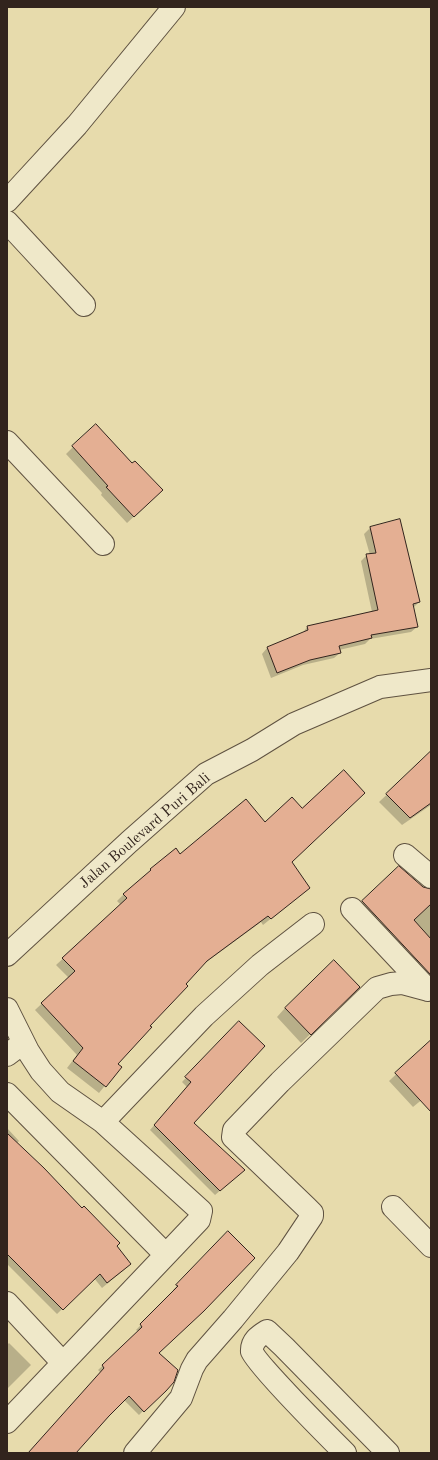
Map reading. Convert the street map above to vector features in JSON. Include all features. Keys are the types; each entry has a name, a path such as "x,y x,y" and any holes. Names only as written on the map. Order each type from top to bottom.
{"street":[{"path":"7,200 77,125 174,7"},
{"path":"7,222 84,305"},
{"path":"7,442 103,544"},
{"name":"Jalan Boulevard Puri Bali","path":"7,955 129,842 206,774 252,750 294,724 380,687 431,680"},
{"path":"405,855 431,877"},
{"path":"352,910 430,989"},
{"path":"103,1122 204,1016 260,966 313,924"},
{"path":"135,1453 181,1398 192,1368 197,1360 288,1252 312,1216 312,1213 306,1207 233,1138 234,1130 280,1082 377,988 402,983 430,989"},
{"path":"7,1009 15,1049 41,1071 60,1092 103,1122 201,1211 199,1220 165,1254 7,1422"},
{"path":"7,1094 165,1254"},
{"path":"393,1207 431,1246"},
{"path":"7,1303 63,1363"},
{"path":"345,1453 270,1375 252,1354 252,1345 258,1336 267,1331 273,1336 388,1453"}],"building":[{"path":"96,424 132,463 135,461 163,490 134,517 106,487 108,486 72,446"},
{"path":"400,519 420,602 413,604 418,627 371,635 372,638 339,646 341,653 310,660 277,673 267,647 308,630 307,626 378,610 366,554 376,553 370,527"},
{"path":"431,751 431,803 410,818 386,794"},
{"path":"344,770 365,793 292,862 310,888 271,919 268,916 207,961 186,984 188,986 150,1026 152,1027 118,1064 122,1067 106,1087 73,1061 83,1048 41,1003 75,971 62,958 127,898 123,894 151,870 150,869 176,848 180,854 246,799 265,822 292,797 302,808"},
{"path":"399,866 423,887 431,889 431,904 414,920 431,939 431,975 362,901"},
{"path":"334,960 360,987 311,1035 285,1008"},
{"path":"239,1021 265,1046 194,1123 245,1170 220,1191 154,1125 191,1082 185,1077"},
{"path":"431,1040 431,1112 395,1073"},
{"path":"7,1133 44,1168 82,1208 84,1206 120,1243 117,1246 131,1264 107,1283 100,1274 63,1310 7,1254"},
{"path":"228,1231 255,1258 204,1311 159,1353 178,1370 174,1382 166,1391 144,1412 129,1396 76,1453 28,1453 104,1368 102,1365 142,1327 140,1324 178,1286 176,1285"}]}
